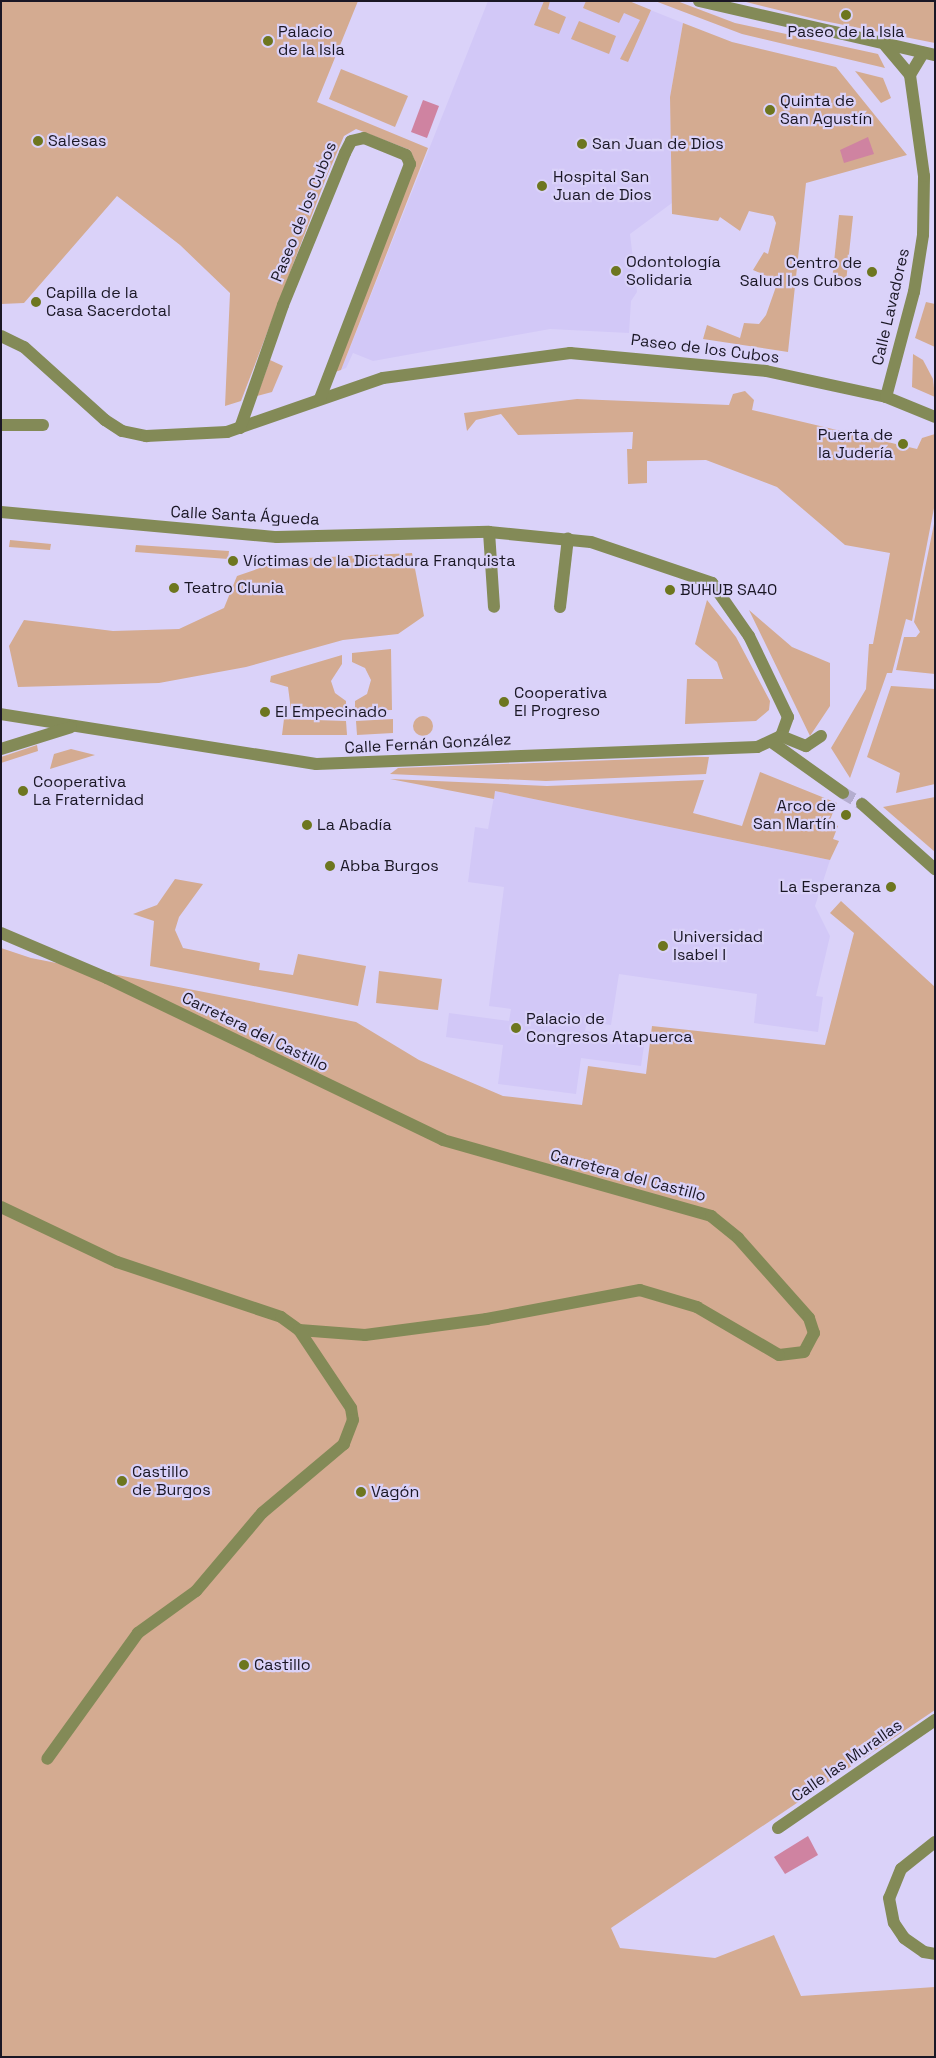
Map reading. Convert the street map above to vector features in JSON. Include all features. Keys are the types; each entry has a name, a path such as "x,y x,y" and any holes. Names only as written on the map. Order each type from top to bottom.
{"street":[{"path":"699,1 886,46 929,54"},
{"path":"886,46 910,75 929,54"},
{"name":"Calle Lavadores","path":"886,397 914,292 923,235 924,176 910,75"},
{"name":"Paseo de los Cubos","path":"240,428 283,305 345,153 351,141 364,138 406,155 410,164 320,398"},
{"name":"Paseo de los Cubos","path":"3,336 24,347 122,431 146,436 205,436 240,428 320,398 383,378 570,352 766,371 886,397 935,417"},
{"path":"1,425 42,425"},
{"name":"Calle Santa Águeda","path":"1,512 277,537 489,532 568,538 646,558 712,583 749,636 774,683 788,717 777,739"},
{"path":"489,532 494,607"},
{"path":"560,607 568,538"},
{"name":"Calle Fernán González","path":"1,714 316,764 777,739"},
{"path":"1,749 73,726"},
{"path":"777,739 806,746 821,736"},
{"path":"777,739 843,793"},
{"path":"862,804 935,869"},
{"name":"Carretera del Castillo","path":"1,933 107,978 443,1140 711,1216 738,1238 809,1318 814,1333 804,1352 779,1355 698,1307 640,1290 487,1319 365,1335 299,1330"},
{"path":"1,1207 117,1262 282,1317 299,1330 351,1408 351,1433 344,1444 262,1513 196,1591 138,1633 47,1759"},
{"name":"Calle las Murallas","path":"778,1828 935,1720"},
{"path":"935,1842 901,1869 893,1884 890,1909 897,1928 912,1946 935,1954"}],"shaded area":[{"path":"1,1 358,1 317,102 428,148 341,370 335,372 415,161 410,150 356,129 344,136 326,178 241,401 225,406 230,293 180,245 117,196 24,303 1,304"},
{"name":"Hospital San Juan de Dios","path":"488,1 628,1 683,23 670,97 672,203 630,234 637,292 631,301 629,333 550,329 373,361 353,353 346,368 341,370"},
{"path":"544,1 550,1 548,9 566,17 559,34 534,25"},
{"path":"586,1 629,1 651,10 628,62 620,59 640,20 624,13 619,23 583,8"},
{"path":"655,1 677,1 735,23 878,54 885,68 742,34"},
{"path":"742,1 935,1 935,43 819,20"},
{"path":"579,21 616,36 609,54 571,39"},
{"path":"683,23 732,42 836,67 907,155 806,183 788,352 703,339 707,325 740,338 744,323 759,324 766,315 778,281 753,270 764,252 768,254 776,223 773,216 749,211 740,231 720,217 718,221 672,214 670,97"},
{"path":"341,69 408,96 395,127 329,99"},
{"path":"855,71 883,78 891,98 881,103"},
{"path":"423,100 439,106 427,138 411,132"},
{"path":"868,137 874,154 844,163 840,150"},
{"path":"839,215 853,216 846,282 832,281"},
{"path":"926,302 935,304 935,347 915,338"},
{"path":"913,354 923,360 933,379 935,397 912,387"},
{"path":"270,360 283,366 272,392 257,396"},
{"path":"745,391 754,400 752,410 917,449 922,438 935,434 935,503 912,621 906,619 892,673 887,673 850,778 831,748 866,689 869,644 873,644 890,553 845,545 777,487 706,460 647,461 647,483 628,484 627,449 632,449 633,432 518,435 501,414 476,420 467,431 464,413 577,399 729,405 733,394"},
{"path":"935,519 935,674 896,670 904,637 916,637 920,632 914,622"},
{"path":"10,540 51,544 50,550 9,547"},
{"path":"136,545 229,551 228,559 135,552"},
{"path":"412,553 424,616 398,634 343,640 246,667 159,683 18,687 9,646 24,620 113,631 179,629 224,608 237,576 286,559"},
{"path":"707,600 736,637 770,701 769,710 756,721 685,724 687,679 723,679 717,662 695,644"},
{"path":"749,610 792,647 830,663 830,706 810,736"},
{"path":"391,649 392,710 355,711 355,701 367,694 371,680 365,668 352,662 352,653"},
{"path":"342,655 342,664 331,681 335,693 346,701 346,712 291,710 288,687 270,682 271,676"},
{"path":"891,686 935,689 935,784 896,793 900,773 867,757"},
{"path":"423,716 430,719 433,726 430,733 423,736 416,733 413,726 416,719"},
{"path":"284,719 346,721 347,735 282,735"},
{"path":"393,719 393,733 357,735 356,721"},
{"path":"37,745 38,751 1,763 1,757"},
{"path":"71,749 95,755 50,769 54,754"},
{"path":"709,757 706,774 546,781 390,774 398,768"},
{"path":"760,772 837,803 829,822 838,826 833,839 839,841 830,860 495,791 494,799 390,779 547,786 704,780 693,813 742,826"},
{"name":"Universidad Isabel I","path":"495,791 830,860 815,906 830,936 816,996 823,997 818,1032 754,1023 757,994 619,974 611,1025 587,1022 585,1031 645,1039 641,1066 581,1058 576,1094 498,1084 503,1045 446,1037 449,1013 509,1021 511,1009 489,1006 504,887 468,882 475,827 488,829"},
{"path":"935,797 935,852 883,807"},
{"path":"175,879 203,884 179,917 175,930 183,948 260,963 259,970 293,975 298,954 366,966 358,1006 150,966 154,921 133,914 157,905"},
{"path":"841,901 935,987 935,1710 611,1928 620,1948 715,1958 774,1935 801,1996 935,1987 935,2057 1,2057 1,948 31,958 356,1022 419,1060 503,1096 582,1105 588,1066 646,1074 652,1026 825,1045 854,933 830,913"},
{"path":"379,971 442,979 438,1010 376,1003"},
{"path":"808,1836 818,1855 785,1874 774,1857"}],"tunnel":[{"path":"843,793 862,804"}],"place":[{"name":"Paseo de la Isla","path":"846,15"},
{"name":"Palacio de la Isla","path":"268,41"},
{"name":"Quinta de San Agustín","path":"770,110"},
{"name":"Salesas","path":"38,141"},
{"name":"San Juan de Dios","path":"582,144"},
{"name":"Hospital San Juan de Dios","path":"542,186"},
{"name":"Odontología Solidaria","path":"616,271"},
{"name":"Centro de Salud los Cubos","path":"872,272"},
{"name":"Capilla de la Casa Sacerdotal","path":"36,302"},
{"name":"Puerta de la Judería","path":"903,444"},
{"name":"Víctimas de la Dictadura Franquista","path":"233,561"},
{"name":"Teatro Clunia","path":"174,588"},
{"name":"BUHUB SA40","path":"670,590"},
{"name":"Cooperativa El Progreso","path":"504,702"},
{"name":"El Empecinado","path":"265,712"},
{"name":"Cooperativa La Fraternidad","path":"23,791"},
{"name":"Arco de San Martín","path":"846,815"},
{"name":"La Abadía","path":"307,825"},
{"name":"Abba Burgos","path":"330,866"},
{"name":"La Esperanza","path":"891,887"},
{"name":"Universidad Isabel I","path":"663,946"},
{"name":"Palacio de Congresos Atapuerca","path":"516,1028"},
{"name":"Castillo de Burgos","path":"122,1481"},
{"name":"Vagón","path":"361,1492"},
{"name":"Castillo","path":"244,1665"}]}
